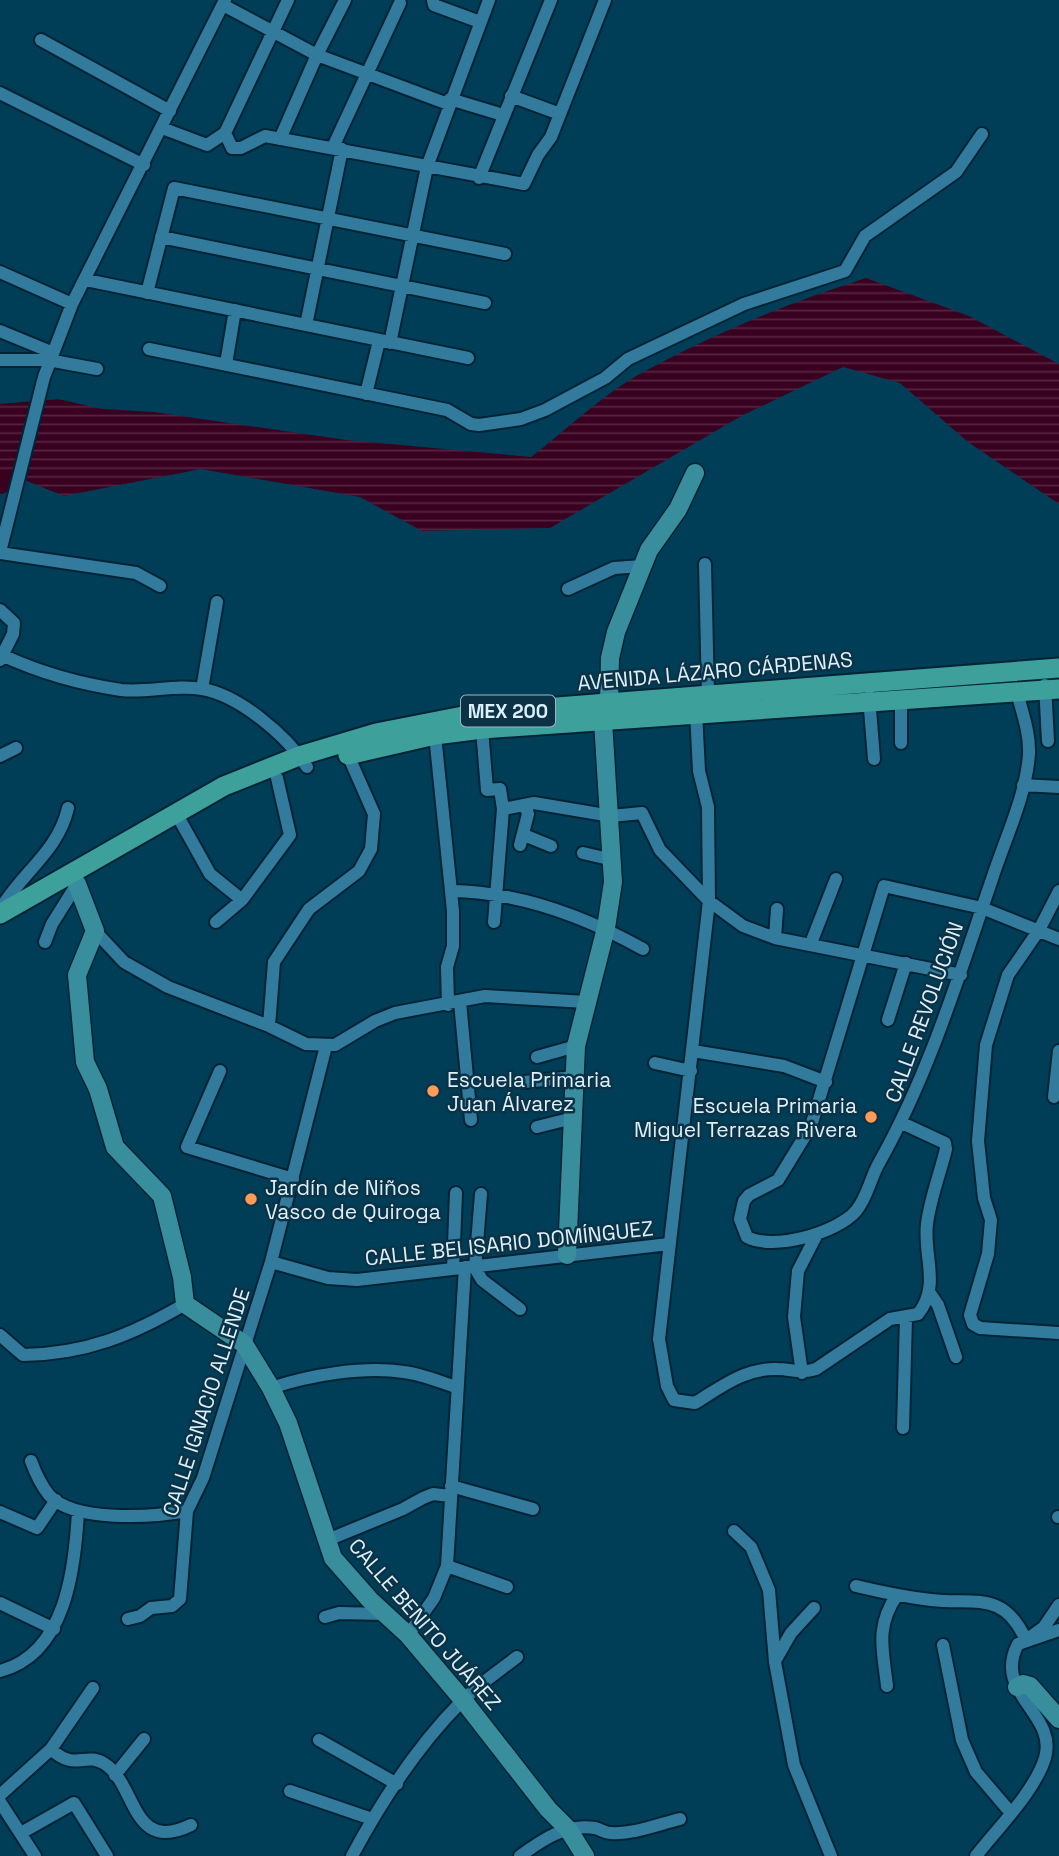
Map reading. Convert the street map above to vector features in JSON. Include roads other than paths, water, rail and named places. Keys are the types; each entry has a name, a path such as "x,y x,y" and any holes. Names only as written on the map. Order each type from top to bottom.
{"main road":[{"name":"AVENIDA LÁZARO CÁRDENAS","path":"0,912 224,786 436,720 478,713 696,712 1052,668"},
{"name":"AVENIDA LÁZARO CÁRDENAS","path":"0,927 181,821 276,778 303,761 348,755 435,735 606,712 708,694 869,691 901,698 1052,690"}],"street":[{"path":"162,128 207,145 225,133 288,0"},
{"path":"280,139 345,0"},
{"path":"433,0 434,5 480,22"},
{"path":"366,394 401,288 427,167 449,101 489,0"},
{"path":"479,178 551,0"},
{"path":"225,133 232,148 242,148 265,136 338,148 479,178 524,184 560,114 605,0"},
{"path":"160,586 136,573 0,553 50,356 72,304 224,3 317,55 365,75 503,116"},
{"path":"306,325 329,216 338,148 365,75 400,3"},
{"path":"41,40 170,111"},
{"path":"0,93 144,165"},
{"path":"511,96 560,114"},
{"path":"149,349 447,410 471,424 521,419 545,410 605,378 628,359 744,304 845,271 865,236 956,172 982,134"},
{"path":"147,293 174,188 329,216 505,254"},
{"path":"160,237 485,303"},
{"path":"0,272 72,304"},
{"path":"86,280 468,358"},
{"path":"226,364 235,310"},
{"path":"0,331 50,356 97,369"},
{"path":"0,360 50,356"},
{"path":"567,1255 576,1046 606,928 613,882 606,712 610,658 616,632 649,550 678,509 695,473"},
{"path":"705,564 708,694"},
{"path":"568,589 614,568 642,566"},
{"path":"202,688 217,601"},
{"path":"0,610 14,623 13,634 2,658 66,678 115,689 202,688 253,714 303,761"},
{"path":"1048,741 1052,668"},
{"path":"869,691 874,759"},
{"name":"CALLE REVOLUCIÓN","path":"826,1082 811,1126 788,1166 778,1180 749,1195 744,1201 740,1211 742,1225 747,1237 757,1242 816,1236 854,1213 902,1123 961,975 1023,785 1029,755 1028,735 1017,692"},
{"path":"901,698 901,743"},
{"path":"696,712 699,771 708,807 709,901 696,992 691,1071 659,1339 670,1396 687,1404 695,1404 744,1373 777,1369 802,1373 816,1369 890,1319 912,1316 926,1304 931,1261 926,1226 946,1143 902,1123"},
{"path":"482,729 487,790 500,789 503,810 494,922"},
{"path":"435,735 451,891 453,946 447,967 471,1120"},
{"path":"0,757 16,748"},
{"path":"268,1026 274,962 309,909 359,871 371,849 374,814 348,755"},
{"path":"216,922 242,900 290,835 276,778"},
{"path":"1023,785 1059,787"},
{"path":"503,810 546,804 611,816 645,815 660,850 709,901 743,926 775,938 811,943 961,975"},
{"path":"525,805 528,814 522,840 551,846"},
{"path":"0,912 11,891 55,842 68,808"},
{"path":"181,821 210,874 242,900"},
{"path":"583,853 613,860"},
{"path":"811,943 836,878"},
{"path":"77,884 95,931 124,962 168,987 268,1026 306,1044 334,1045 375,1021 395,1013 454,1004 485,996 586,1002"},
{"path":"45,942 77,884"},
{"path":"693,1051 783,1066 826,1082 884,886 982,908 1059,939"},
{"path":"451,891 509,895 606,928 643,949"},
{"path":"1059,891 1039,930 1008,975 986,1045 978,1141 984,1198 990,1220 988,1254 970,1315 973,1324 980,1328 1059,1333"},
{"path":"775,938 777,909"},
{"path":"0,1335 23,1355 43,1355 120,1339 185,1304 182,1277 162,1196 115,1147 98,1089 85,1062 77,975 95,931"},
{"path":"888,1020 906,963"},
{"name":"CALLE IGNACIO ALLENDE","path":"128,1619 140,1616 151,1608 172,1606 180,1598 187,1511 203,1478 271,1262 326,1045"},
{"path":"537,1056 576,1046"},
{"path":"1054,1097 1059,1051"},
{"path":"655,1063 691,1071"},
{"path":"220,1071 187,1147 293,1180"},
{"path":"524,1082 575,1077"},
{"path":"537,1127 573,1118"},
{"path":"456,1193 465,1268 520,1309"},
{"path":"408,1635 435,1598 447,1566 465,1268 481,1194"},
{"path":"802,1373 794,1317 797,1283 799,1271 816,1236"},
{"name":"CALLE BELISARIO DOMÍNGUEZ","path":"271,1262 328,1278 356,1280 669,1244"},
{"path":"929,1292 938,1305 956,1357"},
{"name":"CALLE BENITO JUÁREZ","path":"185,1304 244,1344 271,1388 288,1423 325,1541 341,1568 384,1614 408,1635 463,1700 548,1809 568,1829 585,1856"},
{"path":"903,1428 912,1316"},
{"path":"271,1388 302,1377 390,1371 405,1371 456,1387"},
{"path":"31,1461 49,1495 78,1511 148,1516 187,1511"},
{"path":"325,1541 402,1509 423,1497 451,1491 533,1509"},
{"path":"0,1512 37,1528 56,1500"},
{"path":"0,1671 27,1658 54,1629 64,1602 76,1546 78,1511"},
{"path":"734,1531 751,1547 769,1590 775,1662 794,1765 831,1856"},
{"path":"447,1566 507,1587"},
{"path":"856,1586 935,1600 980,1600 1003,1607 1017,1621 1026,1640"},
{"path":"887,1686 881,1628 887,1609 897,1595"},
{"path":"0,1603 54,1629"},
{"path":"975,1856 1011,1813 1046,1756 1043,1727 1020,1696 1011,1657 1018,1644 1044,1627 1059,1605"},
{"path":"775,1662 790,1633 814,1608"},
{"path":"325,1617 339,1613 384,1614"},
{"path":"1026,1640 1059,1630"},
{"path":"943,1644 962,1740 976,1772 1011,1813"},
{"path":"352,1856 372,1819 442,1723 463,1700 517,1657"},
{"path":"1017,1687 1030,1686 1059,1719"},
{"path":"0,1796 51,1749 93,1688"},
{"path":"115,1775 144,1739"},
{"path":"319,1740 397,1784"},
{"path":"51,1749 61,1759 72,1762 95,1759 104,1763 115,1775 138,1814 156,1830 173,1834 191,1825"},
{"path":"290,1791 372,1819"},
{"path":"0,1802 35,1856"},
{"path":"21,1833 74,1803 107,1856"},
{"path":"520,1856 544,1839 568,1829 594,1828 609,1833 622,1832 680,1819"}],"waterway":[{"path":"0,485 17,477"}],"place":[{"name":"Escuela Primaria Juan Álvarez","path":"433,1091"},
{"name":"Escuela Primaria Miguel Terrazas Rivera","path":"871,1117"},
{"name":"Jardín de Niños Vasco de Quiroga","path":"251,1199"}]}
